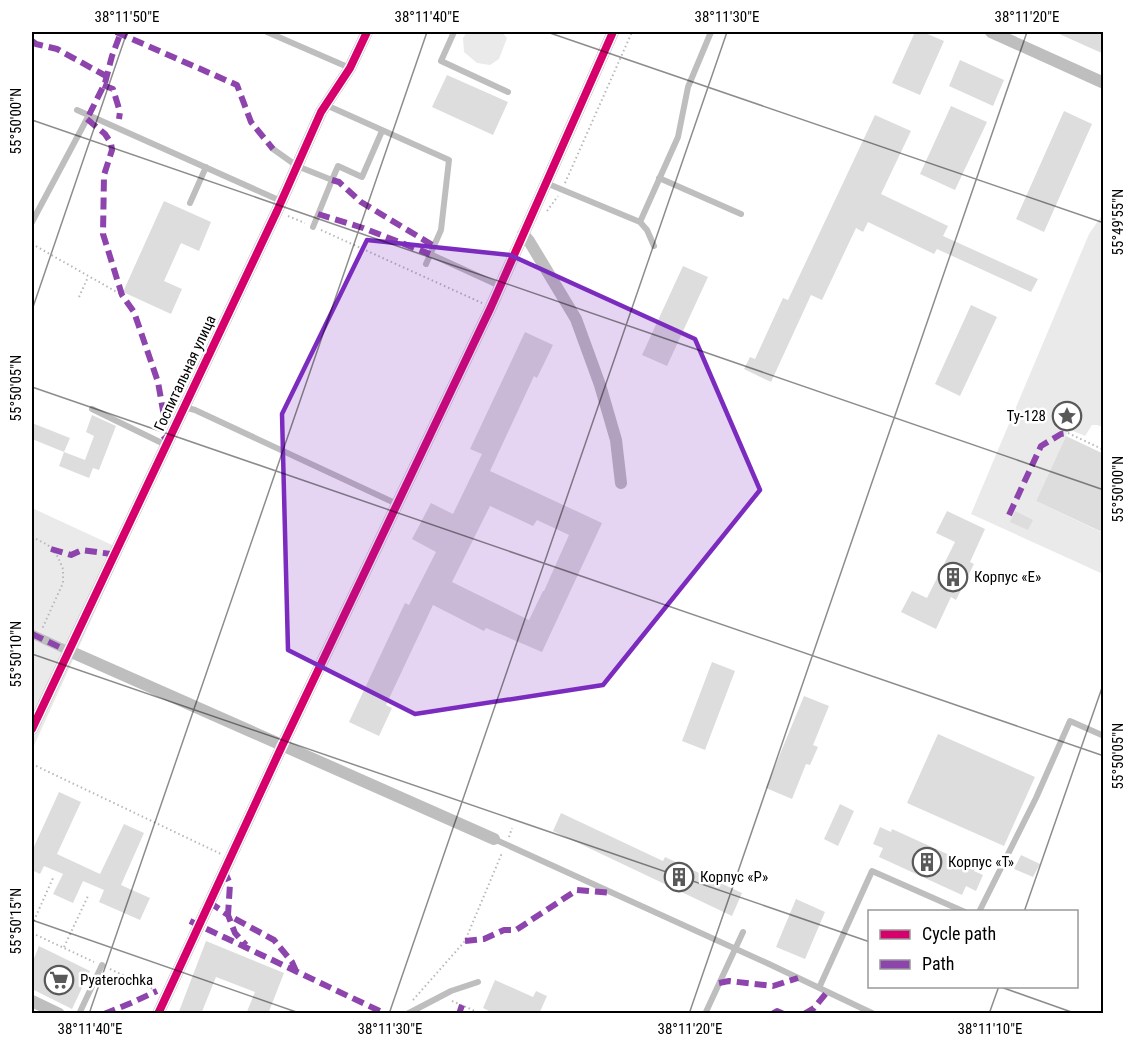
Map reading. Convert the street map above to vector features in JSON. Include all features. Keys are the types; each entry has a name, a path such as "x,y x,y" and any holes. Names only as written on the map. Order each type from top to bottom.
{"street":[{"name":"Госпитальная улица","path":"32,729 72,653 166,445 326,105 350,68 367,32"},
{"path":"158,1014 226,853 282,746 491,307 613,32"},
{"path":"991,32 1104,83"},
{"path":"523,234 576,319 616,440 621,483"},
{"path":"35,635 500,842"},
{"path":"32,1001 59,1014"}],"lane":[{"path":"267,32 280,34 350,68"},
{"path":"454,32 441,61 508,92"},
{"path":"640,222 678,137 688,87 711,32"},
{"path":"326,105 449,160 441,230 426,264"},
{"path":"77,110 206,167 279,206"},
{"path":"32,222 89,115"},
{"path":"313,227 338,166 362,177 382,131"},
{"path":"273,149 297,166 332,180"},
{"path":"190,203 206,167"},
{"path":"659,178 741,214"},
{"path":"546,183 640,222 647,230 654,246"},
{"path":"430,254 500,286"},
{"path":"184,407 195,410 397,505"},
{"path":"92,409 166,445"},
{"path":"981,910 1036,798 1070,721 1104,736"},
{"path":"500,842 874,1014"},
{"path":"819,988 872,871 960,910"},
{"path":"705,1014 743,932"},
{"path":"79,1014 102,965"},
{"path":"407,1014 451,990 478,982"}],"path":[{"path":"544,215 562,190 631,32"},
{"path":"279,206 313,227 491,307"},
{"path":"32,244 122,295"},
{"path":"79,297 88,276"},
{"path":"1068,433 1104,450"},
{"path":"32,537 48,545 58,557 63,569 63,583 35,635"},
{"path":"32,764 226,853"},
{"path":"408,1005 465,941 500,842 512,828"},
{"path":"32,925 53,878"},
{"path":"64,948 88,896"},
{"path":"448,999 482,1014"}],"highlighted area":[{"path":"367,240 510,255 695,339 760,490 603,685 415,714 288,650 282,414"}],"shaded area":[{"path":"467,32 502,32 507,38 499,59 490,65 477,63 464,52 463,38"},
{"path":"1103,214 1103,427 1092,425 1085,436 1073,431 1067,432 1036,501 1103,533 1103,574 971,514 1089,234"},
{"path":"32,508 123,550 32,750"}],"building":[{"path":"915,32 923,32 944,41 920,95 892,83"},
{"path":"1055,32 1104,32 1104,54 1086,46"},
{"path":"960,60 1004,80 993,106 949,86"},
{"path":"447,75 508,102 493,135 432,107"},
{"path":"951,106 987,122 955,190 920,174"},
{"path":"1064,111 1092,124 1044,232 1016,219"},
{"path":"875,115 911,131 881,194 948,226 943,236 1038,279 1031,292 937,249 934,254 868,222 863,232 856,228 822,300 811,295 771,382 744,369 750,357 755,359 783,298 788,300"},
{"path":"164,201 211,222 199,251 181,243 164,281 182,289 171,314 123,292"},
{"path":"683,266 708,277 667,366 642,355"},
{"path":"971,305 997,317 960,396 935,384"},
{"path":"525,332 553,345 537,378 534,376 490,471 602,523 542,652 486,628 484,631 433,605 386,705 392,708 379,736 349,722 405,603 409,605 436,552 412,539 431,503 453,514 482,454 470,449","holes":["490,506 533,526 537,520 569,535 529,620 452,582"]},
{"path":"92,415 116,426 99,470 93,468 89,478 59,466 64,452 85,460 94,436 86,432"},
{"path":"32,423 70,438 64,452 32,439"},
{"path":"1066,436 1104,454 1104,533 1036,501"},
{"name":"Корпус «Е»","path":"947,511 985,529 970,562 974,564 956,600 951,597 936,629 901,612 912,591 927,598 955,542 936,533"},
{"path":"1015,511 1033,520 1028,530 1010,522"},
{"path":"712,662 735,671 705,750 682,741"},
{"path":"804,696 829,706 813,745 818,747 810,765 806,764 792,799 766,788"},
{"path":"938,734 1035,777 1004,846 907,803"},
{"path":"59,792 81,802 57,854 100,874 124,824 144,833 121,885 150,898 140,920 99,902 104,890 83,881 73,903 53,894 63,874 44,866 40,874 32,870 32,851"},
{"path":"840,804 854,811 838,846 824,839"},
{"name":"Корпус «Р»","path":"561,813 663,861 665,857 742,893 732,916 553,831"},
{"name":"Корпус «Т»","path":"880,827 891,832 892,829 976,867 974,871 983,875 976,891 966,886 962,895 879,857 883,848 873,844"},
{"path":"1021,855 1040,864 1033,877 1014,869"},
{"path":"796,899 825,912 805,959 776,947"},
{"path":"206,941 284,973 268,1014 246,1014 255,992 216,977 201,1014 178,1014"},
{"name":"Pyaterochka","path":"39,946 90,971 72,1009 32,989 32,963"},
{"path":"495,980 533,997 536,991 547,996 539,1014 495,1014 483,1008"}],"marked path":[{"path":"116,32 237,85 251,122 273,149"},
{"path":"89,115 105,83 121,32"},
{"path":"32,41 57,49 106,76"},
{"path":"103,85 113,89 120,112 119,119"},
{"path":"87,119 105,134 111,143 112,150 104,175 103,234 122,295 134,312 158,382 165,422 160,432 166,439"},
{"path":"332,180 339,182 361,202 434,246"},
{"path":"318,214 363,228 430,254"},
{"path":"1009,515 1041,446 1061,434 1068,433"},
{"path":"51,549 71,555 82,550 111,554"},
{"path":"32,634 72,653"},
{"path":"224,870 230,884 228,915 274,940 292,962 296,971"},
{"path":"465,941 484,939 504,930 516,930 577,890 612,893"},
{"path":"209,902 228,915 235,933 246,945"},
{"path":"190,921 386,1014"},
{"path":"719,983 729,981 773,986 798,978"},
{"path":"104,1014 157,991"},
{"path":"804,1014 814,1008 827,992"},
{"path":"459,1014 462,1005"},
{"path":"772,1014 777,1011 784,1014"}],"cycle path":[{"path":"32,729 277,211 321,112 350,68 367,32"},
{"path":"158,1014 282,746 491,307 613,32"}],"place":[{"name":"Ту-128","path":"1067,416"},
{"name":"Корпус «Е»","path":"953,577"},
{"name":"Корпус «Т»","path":"927,862"},
{"name":"Корпус «Р»","path":"679,877"},
{"name":"Pyaterochka","path":"59,980"}]}
